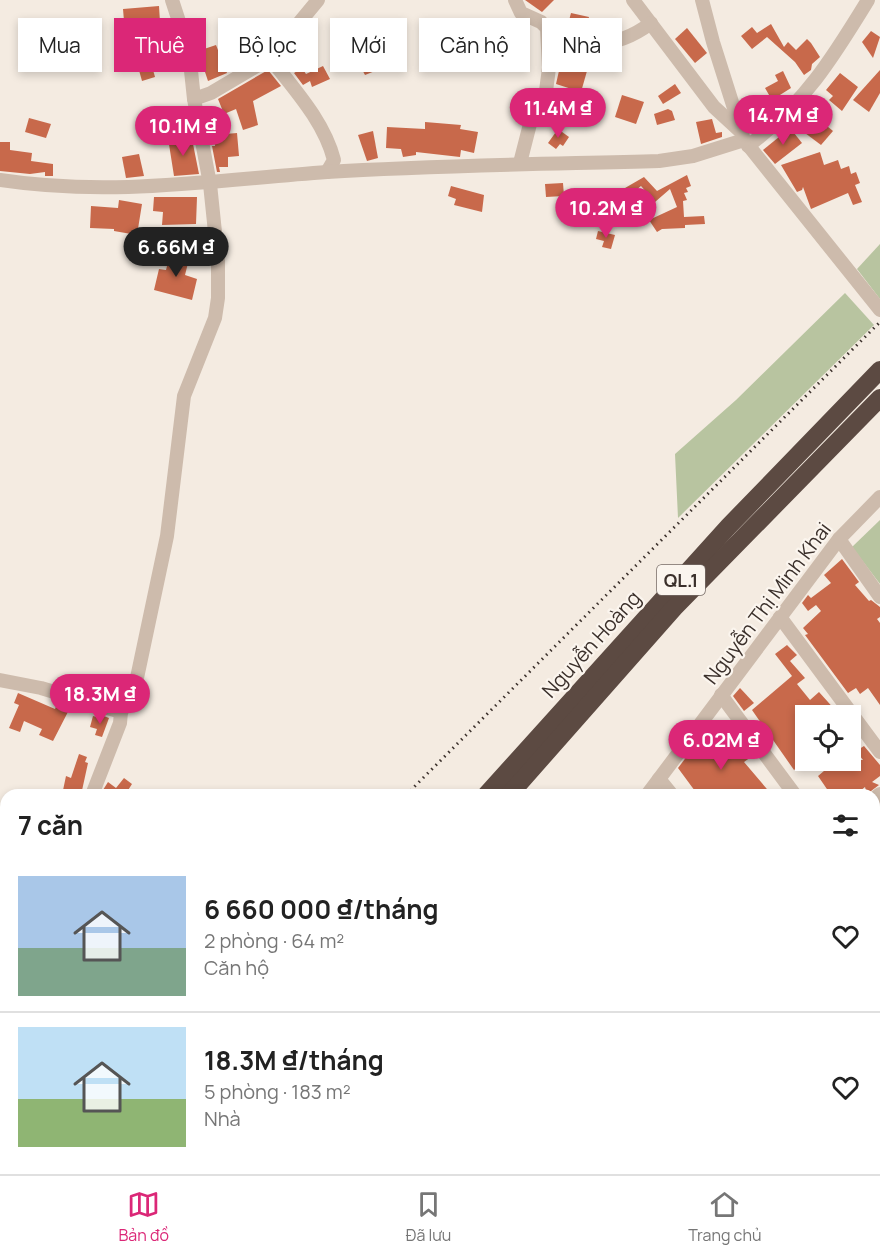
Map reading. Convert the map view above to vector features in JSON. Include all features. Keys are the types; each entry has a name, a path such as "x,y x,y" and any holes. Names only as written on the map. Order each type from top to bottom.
{"highway":[{"name":"Nguyễn Hoàng","path":"491,789 729,527 880,370"},
{"name":"Nguyễn Hoàng","path":"514,789 674,608 880,398"}],"street":[{"path":"94,789 120,723 121,712 134,692 167,536 184,396 217,311 218,261 210,184 194,99 186,39 172,0"},
{"path":"303,18 318,0"},
{"path":"515,0 521,13 542,23"},
{"path":"633,0 714,106 744,139 880,310"},
{"path":"702,0 744,139"},
{"path":"0,180 50,188 117,188 210,184 327,172 520,163 659,161 693,156 744,139 777,123 816,81 868,0"},
{"path":"622,39 628,38 651,23"},
{"path":"194,99 211,93 246,72"},
{"path":"280,72 318,122 331,147 334,160 327,172"},
{"path":"520,163 530,124 549,80 549,72"},
{"name":"Nguyễn Thị Minh Khai","path":"652,789 839,539 880,497"},
{"path":"839,539 880,597"},
{"path":"780,617 880,752"},
{"path":"0,680 52,691 121,712"},
{"path":"722,695 791,789"},
{"path":"659,779 667,789"}],"green space":[{"path":"880,244 880,299 857,269"},
{"path":"845,293 874,325 678,518 675,454 736,400"},
{"path":"880,520 880,584 852,547"}],"building":[{"path":"525,0 554,0 542,12"},
{"path":"159,6 160,18 124,18 123,9"},
{"path":"571,13 589,17 589,18 570,18"},
{"path":"771,24 784,47 788,42 796,50 807,39 811,43 820,57 812,64 811,70 804,75 795,62 767,37 752,49 741,36 752,27 757,33"},
{"path":"687,28 707,53 695,63 675,39"},
{"path":"871,31 880,37 873,58 862,42"},
{"path":"216,45 218,72 227,73 208,81 205,72 206,48"},
{"path":"323,66 330,79 312,87 310,81 303,85 294,73 318,72 318,68"},
{"path":"880,70 880,93 869,112 853,100"},
{"path":"783,71 791,88 772,100 765,88 778,81 775,75"},
{"path":"140,72 154,72 155,77 142,81"},
{"path":"265,72 270,72 281,86 253,101 258,125 243,130 236,109 224,114 218,99"},
{"path":"559,72 587,72 581,92 556,84"},
{"path":"840,73 858,87 842,111 829,100 833,96 826,90"},
{"path":"675,84 681,93 663,104 658,96"},
{"path":"622,95 644,102 636,124 615,117"},
{"path":"775,100 776,110 764,122 748,123 744,103"},
{"path":"174,108 175,117 149,121 148,112"},
{"path":"668,109 672,111 675,120 657,125 654,114"},
{"path":"816,117 833,131 821,145 805,133"},
{"path":"29,118 51,124 46,138 25,132"},
{"path":"712,119 716,133 722,132 722,137 701,144 696,122"},
{"path":"425,122 461,125 460,129 478,132 474,153 461,150 460,157 416,152 416,155 403,157 401,149 386,148 387,127 425,129"},
{"path":"790,128 802,143 775,164 763,150"},
{"path":"558,129 569,137 563,146 560,144 556,149 548,143"},
{"path":"373,131 378,158 367,161 358,135"},
{"path":"237,133 239,156 228,157 228,167 219,167 220,172 217,172 212,146 215,146 214,135"},
{"path":"187,135 189,145 193,144 199,174 174,176 168,138"},
{"path":"0,142 10,142 10,150 32,153 31,161 53,164 53,176 45,176 45,172 30,174 0,171"},
{"path":"820,152 824,165 838,160 841,169 849,166 851,174 856,172 860,183 855,185 862,202 853,205 848,193 811,209 803,187 797,192 781,165"},
{"path":"139,154 144,176 126,178 122,157"},
{"path":"687,175 691,186 686,188 688,192 684,193 687,200 683,201 684,217 704,216 705,224 685,225 685,228 662,229 657,232 649,220 677,207 670,189 655,202 641,186 630,195 625,188 644,177 657,191"},
{"path":"563,183 564,196 546,197 545,184"},
{"path":"451,186 484,195 482,212 454,205 456,199 448,196"},
{"path":"154,197 197,197 196,224 162,225 163,212 153,211"},
{"path":"119,200 142,204 137,235 114,231 114,229 90,228 91,206 118,208"},
{"path":"598,231 615,235 611,249 602,247 604,241 596,239"},
{"path":"171,251 190,255 185,275 197,279 192,300 154,290 159,269 166,270"},
{"path":"842,559 859,582 855,585 869,601 871,600 880,607 880,617 877,619 880,623 880,705 868,688 860,694 856,688 848,693 805,635 808,634 803,628 821,611 816,605 808,611 802,603 808,595 811,598 831,583 824,575"},
{"path":"787,645 797,655 790,661 805,678 797,684 810,700 819,692 831,705 795,705 794,770 752,710 792,676 775,654"},
{"path":"740,688 754,703 744,711 733,696"},
{"path":"18,693 55,709 58,702 71,706 53,741 39,735 42,729 24,721 20,732 9,728 19,705 14,703"},
{"path":"101,715 109,718 102,737 95,735 97,729 90,727 93,716 100,718"},
{"path":"725,731 730,737 724,742 735,757 745,749 751,757 744,762 767,789 694,789 678,768 697,743 701,749"},
{"path":"864,746 880,765 880,776 872,782 879,785 874,789 866,789 865,787 862,789 827,789 818,776 824,771 861,771 861,760 863,760 861,748"},
{"path":"79,754 87,757 85,762 88,763 82,789 63,789 66,776 71,778"},
{"path":"124,778 132,784 129,789 104,789 108,782 116,788"}],"railway":[{"path":"412,789 880,322"}]}
